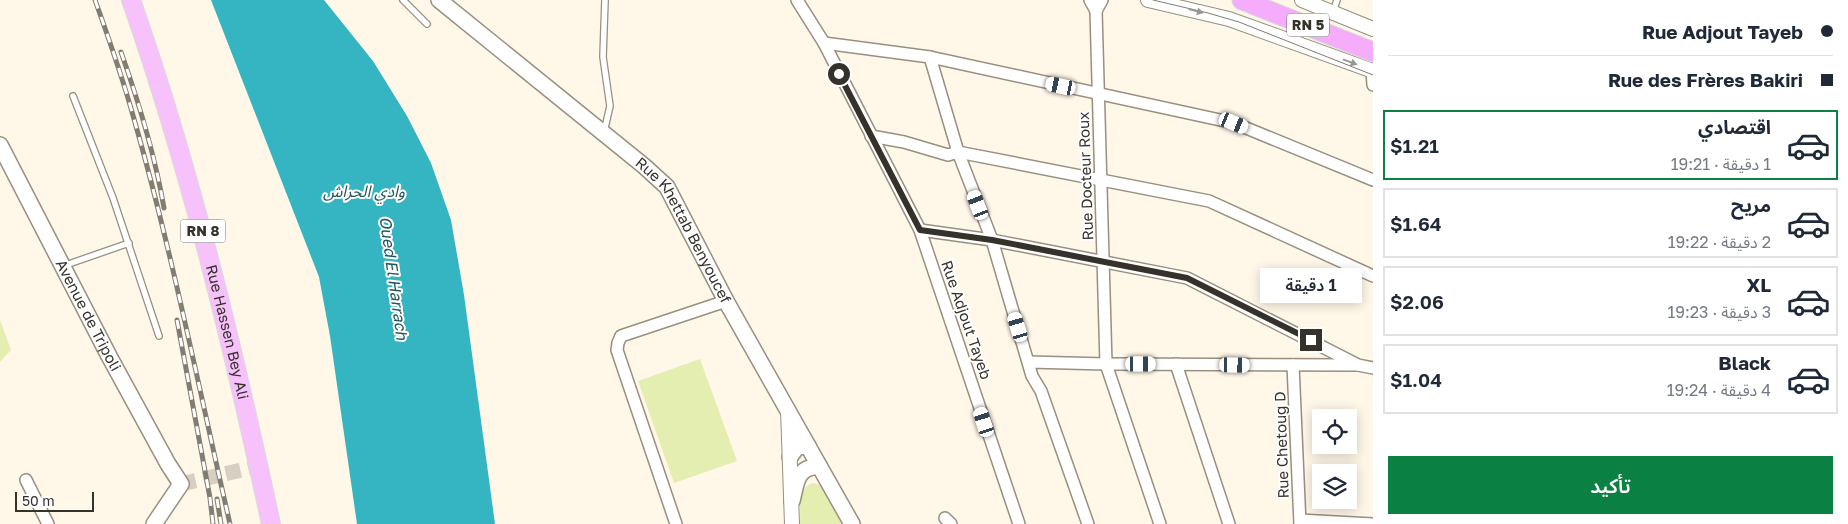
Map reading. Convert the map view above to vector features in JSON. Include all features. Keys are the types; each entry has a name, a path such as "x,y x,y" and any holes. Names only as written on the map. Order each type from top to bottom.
{"highway":[{"name":"RN 5","path":"1242,0 1373,64"},
{"name":"RN 5","path":"1277,0 1373,41"}],"main road":[{"name":"Rue Hassen Bey Ali","path":"131,0 166,103 207,248 271,524"},
{"name":"Rue Khettab Benyoucef","path":"439,0 667,187 726,302 788,408 852,524"},
{"name":"Avenue de Tripoli","path":"0,145 109,356 168,464 181,484 154,524"},
{"path":"790,457 797,447 808,446"},
{"path":"792,501 797,480 803,470 819,466"}],"street":[{"name":"Rue Adjout Tayeb","path":"798,0 824,43 870,136 920,230 1018,524"},
{"name":"Rue Docteur Roux","path":"1090,0 1096,11 1106,364 1160,524"},
{"path":"1096,11 1102,0"},
{"path":"1148,0 1229,19 1373,64 1373,85"},
{"path":"1302,0 1335,6 1373,29"},
{"path":"824,43 930,57 1234,123 1373,180"},
{"path":"930,57 958,152 992,240 1032,376 1041,391 1088,524"},
{"path":"870,136 904,142 948,155 958,152 1209,201 1373,276"},
{"path":"920,230 992,240 1187,278 1358,365"},
{"path":"676,524 617,350 617,345 621,336 726,302"},
{"path":"1029,362 1358,365 1373,368"},
{"path":"1176,364 1229,524"},
{"name":"Rue Chetoug D","path":"1293,365 1300,522"},
{"path":"788,408 792,524"},
{"path":"26,480 48,524"},
{"path":"1300,522 1373,524"}],"lane":[{"path":"403,0 427,24"},
{"path":"604,134 610,106 603,57 605,0"},
{"path":"73,96 129,243 159,336"},
{"path":"63,266 129,243"}],"green space":[{"path":"0,320 11,350 0,362"},
{"path":"700,359 737,461 674,483 638,381"},
{"path":"813,483 820,485 840,519 840,524 800,524 800,500 804,490"}],"water":[{"name":"وادي الحراش","path":"211,0 324,0 373,61 407,116 431,163 451,220 464,295 495,524 357,524 330,336 319,277"}],"tunnel":[{"path":"181,484 259,466"}],"tram line":[{"path":"1153,0 1239,22 1373,75"}],"railway":[{"path":"95,0 111,44 148,169 173,270 230,524"},
{"path":"121,52 146,129 164,208"},
{"path":"177,320 210,498 213,524"},
{"path":"217,499 221,524"}],"route":[{"path":"839,74 920,230 992,240 1187,278 1311,340"}],"water label":[{"name":"Oued El Harrach","path":"394,278"}]}
